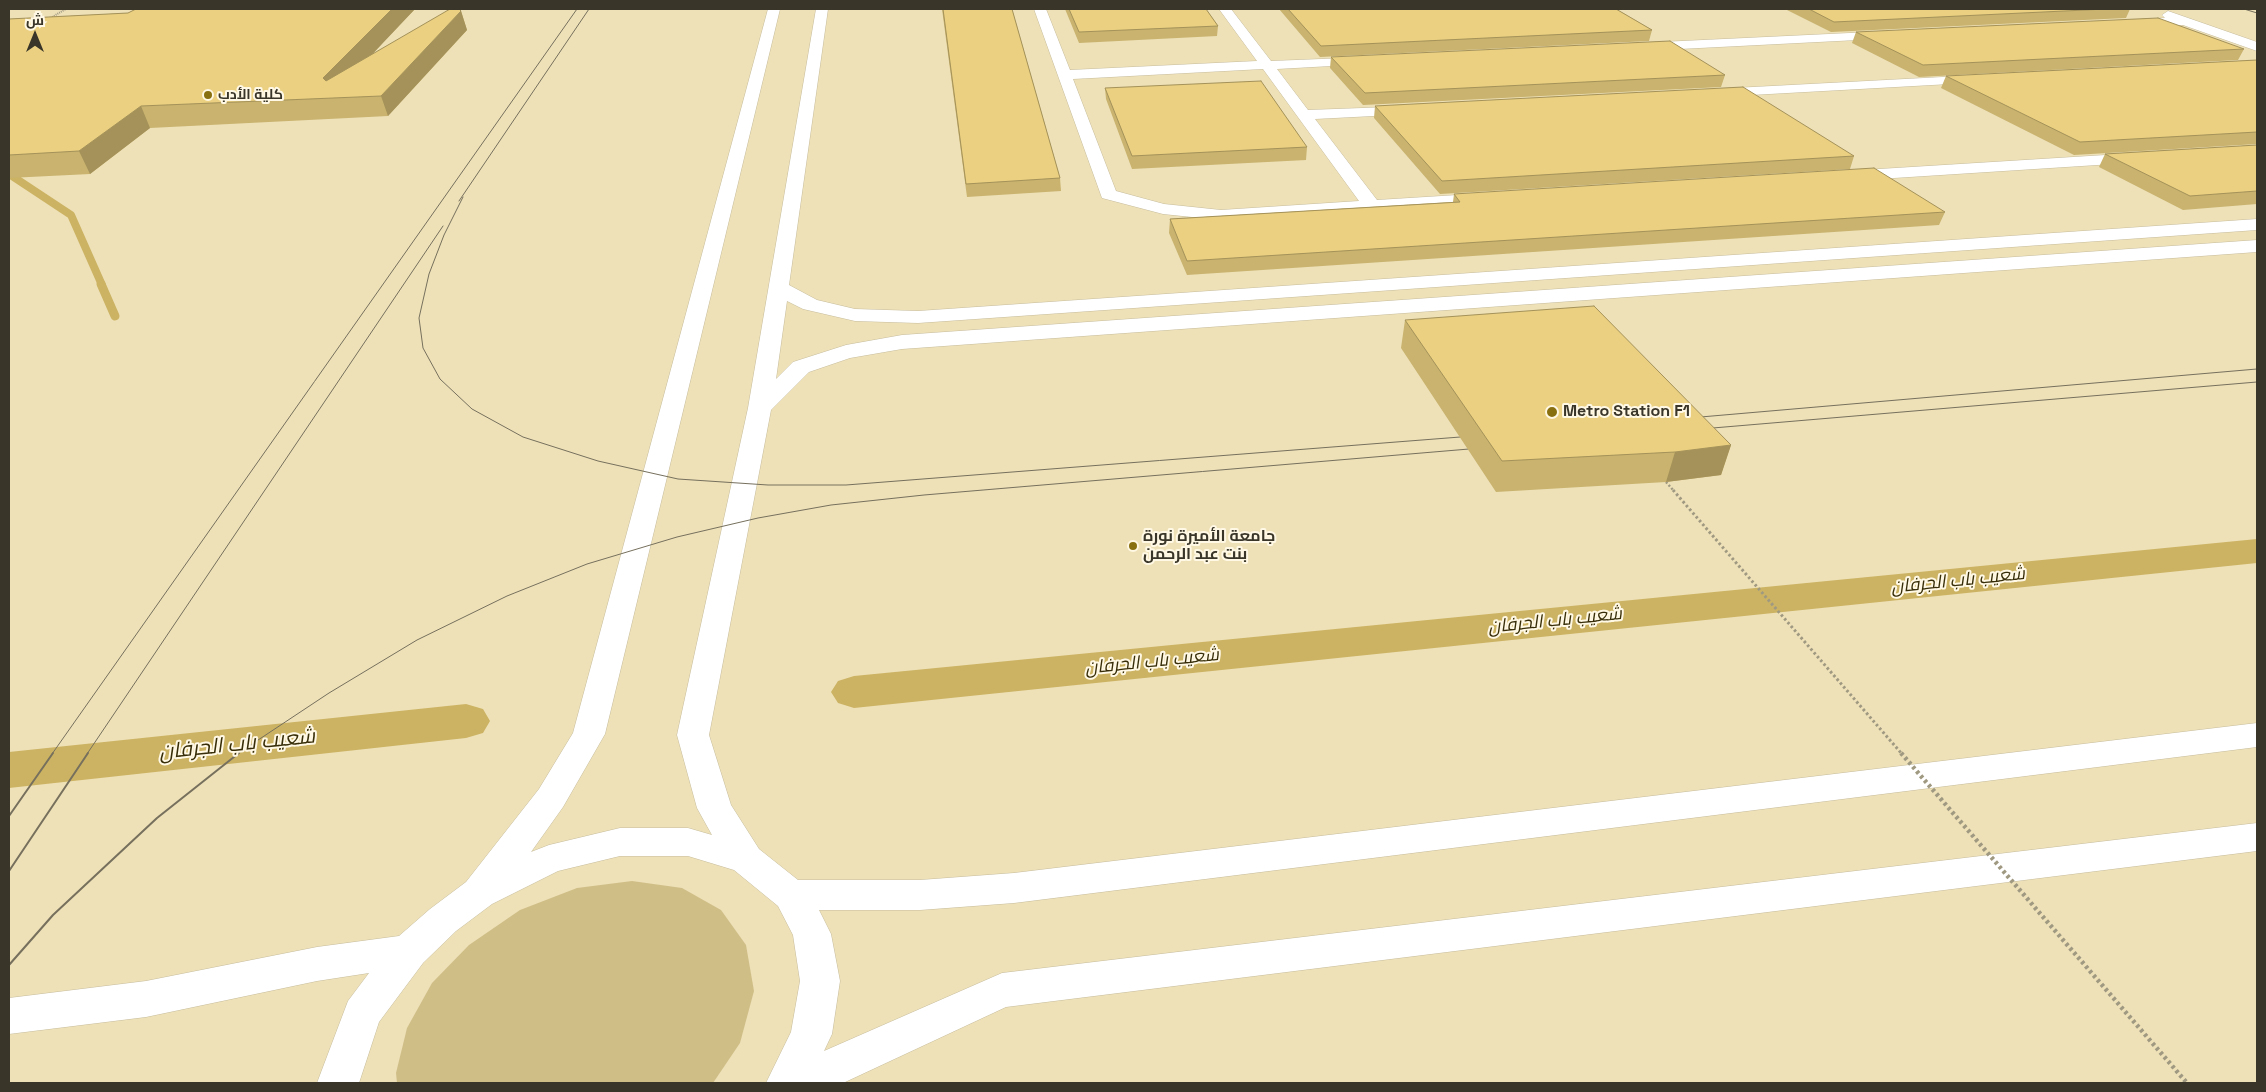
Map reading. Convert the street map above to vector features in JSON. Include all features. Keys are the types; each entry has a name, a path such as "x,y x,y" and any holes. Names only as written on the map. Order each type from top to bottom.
{"street":[{"path":"480,893 551,798 589,734 774,9"},
{"path":"787,1083 811,1034 820,981 812,934 791,895 746,859 714,808 693,735 760,408 822,9"},
{"path":"1040,9 1108,194 1163,209 1221,215 1511,197"},
{"path":"1225,9 1372,206"},
{"path":"2150,9 2257,47"},
{"path":"2116,25 2185,21"},
{"path":"1629,48 1910,34"},
{"path":"1064,75 1384,59"},
{"path":"1701,94 1999,78"},
{"path":"1304,115 1423,108"},
{"path":"1830,177 2153,157"},
{"path":"778,286 810,305 855,315 918,317 2257,224"},
{"path":"760,408 801,367 846,352 902,342 2257,246"},
{"path":"791,895 920,895 1014,888 2257,734"},
{"path":"799,1083 1002,990 2257,838"},
{"path":"338,1083 362,1014 409,951 443,920 480,893 550,859 620,842 688,842 746,859"},
{"path":"9,1016 146,1000 316,964 409,951"}],"path":[{"path":"42,22 66,9"},
{"path":"1666,482 2187,1083"}],"shaded area":[{"name":"جامعة الأميرة نورة بنت عبد الرحمن","path":"9,9 2257,9 2257,1083 9,1083"},
{"path":"632,881 682,888 721,910 746,945 754,991 740,1043 713,1083 397,1083 396,1073 407,1028 432,983 469,945 520,910 577,888"}],"building":[{"name":"كلية الأدب","path":"136,9 392,9 323,78 326,81 450,9 459,9 461,11 381,96 141,106 79,151 9,155 9,19 128,13"},
{"path":"943,9 1012,9 1060,178 966,184"},
{"path":"1069,9 1206,9 1218,26 1079,32"},
{"path":"1288,9 1616,9 1652,30 1321,46"},
{"path":"1809,9 2106,9 1834,22"},
{"path":"2158,18 2244,49 1923,65 1856,32"},
{"path":"1670,41 1725,75 1365,93 1331,57"},
{"path":"2257,60 2257,132 2080,142 1946,76"},
{"path":"1261,81 1307,147 1132,156 1105,88"},
{"path":"1743,87 1854,156 1442,181 1375,106"},
{"path":"2257,145 2257,191 2190,196 2105,154"},
{"path":"1874,168 1945,212 1187,261 1170,219 1460,202 1454,194"},
{"name":"Metro Station F1","path":"1594,306 1731,445 1675,452 1502,461 1405,320"}],"waterway":[{"path":"9,174 71,215 102,285"},
{"path":"101,284 115,316"},
{"name":"شعيب باب الجرفان","path":"854,692 2257,551"},
{"name":"شعيب باب الجرفان","path":"9,770 466,721"}],"tram line":[{"path":"52,754 577,9"},
{"path":"459,201 589,9"},
{"path":"2244,9 2257,13"},
{"path":"463,197 444,235 429,274 419,318 423,348 440,379 472,409 523,437 598,461 678,479 768,485 846,485 1473,436"},
{"path":"87,754 443,226"},
{"path":"1689,418 2257,369"},
{"path":"1701,429 2257,382"},
{"path":"237,754 329,693 417,640 507,596 587,564 677,537 758,518 831,505 924,495 1481,448"},
{"path":"9,816 53,753"},
{"path":"9,871 88,753"},
{"path":"9,965 53,915 157,818 239,753"}],"place":[{"name":"كلية الأدب","path":"208,95"},
{"name":"Metro Station F1","path":"1552,412"},
{"name":"جامعة الأميرة نورة بنت عبد الرحمن","path":"1133,546"}]}
